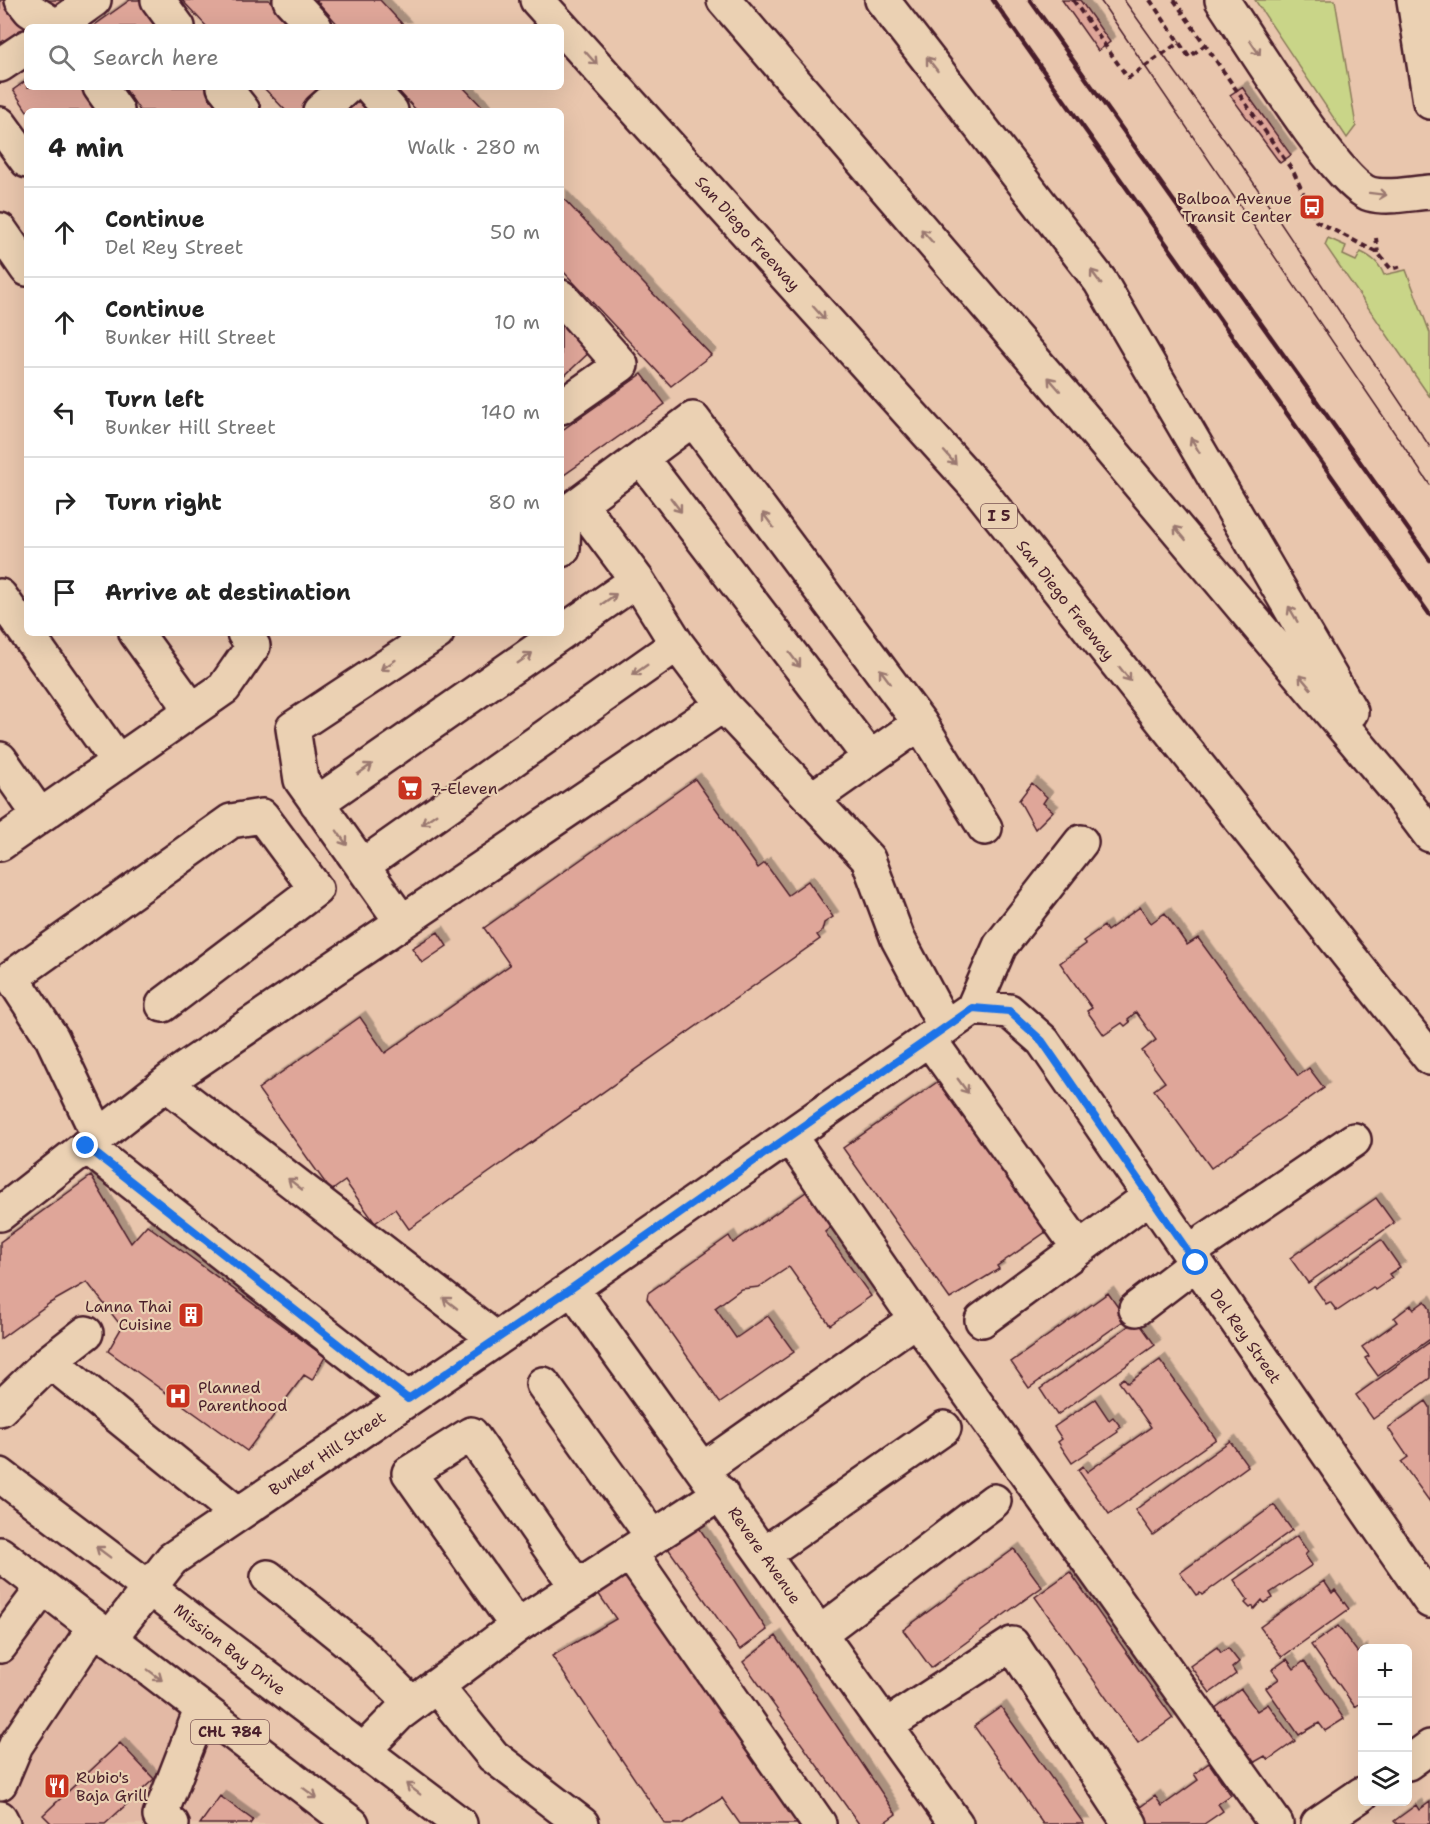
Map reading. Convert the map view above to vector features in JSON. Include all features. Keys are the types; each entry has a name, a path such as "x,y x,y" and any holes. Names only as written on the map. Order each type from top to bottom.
{"main road":[{"path":"22,0 30,10 52,24"},
{"path":"61,24 93,0"},
{"path":"158,0 176,24"},
{"path":"290,0 312,24"},
{"name":"San Diego Freeway","path":"537,0 559,24"},
{"path":"724,0 1082,416 1397,791 1430,835"},
{"path":"882,0 1100,281 1397,791"},
{"path":"1222,0 1330,160 1369,194 1430,192"},
{"path":"1414,0 1430,102"},
{"name":"San Diego Freeway","path":"564,30 981,492 1430,1058"},
{"path":"0,65 24,49"},
{"path":"102,90 115,108"},
{"path":"226,90 241,108"},
{"path":"323,108 344,90"},
{"path":"373,90 389,108"},
{"path":"0,124 24,156"},
{"path":"0,230 24,265"},
{"path":"564,300 621,365 564,405"},
{"path":"564,515 693,419 920,723 985,828"},
{"path":"641,458 870,758"},
{"path":"579,504 637,580 677,644 723,705 868,859 937,1033 1079,1248"},
{"path":"564,631 637,580"},
{"path":"0,596 24,630"},
{"path":"28,636 118,762"},
{"path":"138,636 192,710"},
{"path":"0,844 224,688 253,646 246,636"},
{"path":"402,922 301,780 293,728 432,636"},
{"path":"317,803 557,636"},
{"path":"362,866 677,644"},
{"path":"0,1214 166,1084 723,705"},
{"path":"812,799 920,723"},
{"path":"0,759 40,816"},
{"path":"163,1005 316,889 262,816 231,821 12,977 52,1038 93,1142 408,1399"},
{"path":"973,1008 1000,946 1081,842"},
{"name":"Bunker Hill Street","path":"0,1783 16,1745 101,1634 150,1587 172,1559 572,1288 973,1008"},
{"name":"Del Rey Street","path":"973,1008 1009,1011 1042,1041 1430,1601"},
{"path":"166,1084 496,1339"},
{"path":"790,1137 916,1319 1276,1824"},
{"path":"1136,1309 1193,1258 1354,1140"},
{"path":"982,1320 1150,1196"},
{"name":"Revere Avenue","path":"572,1288 956,1824"},
{"path":"363,1751 424,1695 517,1626 641,1545 712,1481 916,1319"},
{"path":"0,1409 50,1361 86,1333"},
{"path":"50,1361 237,1514"},
{"path":"543,1384 641,1545 819,1824"},
{"path":"764,1554 944,1428"},
{"path":"517,1626 409,1473 471,1434 577,1587"},
{"name":"Mission Bay Drive","path":"0,1474 460,1824"},
{"path":"820,1633 994,1501"},
{"name":"CHL 784","path":"0,1554 101,1634 352,1824"},
{"path":"268,1577 357,1649 424,1695 493,1756 582,1824"},
{"path":"0,1646 43,1588"},
{"path":"886,1726 1012,1644 1130,1824"},
{"path":"172,1824 160,1816 201,1710"},
{"path":"1412,1760 1430,1747"},
{"path":"1318,1824 1358,1797"},
{"path":"0,1818 3,1824"}],"path":[{"path":"1073,0 1128,78 1180,42"},
{"path":"1150,0 1189,57 1205,45"},
{"path":"1174,0 1294,173 1316,221 1378,253 1391,269 1402,266"},
{"path":"1376,238 1378,253"}],"shaded area":[{"path":"0,1571 117,1665 339,1824 0,1824"}],"green space":[{"path":"1255,0 1335,0 1356,126 1347,138"},
{"path":"1328,238 1346,246 1343,255 1356,261 1361,252 1369,256 1378,264 1384,275 1406,270 1430,333 1430,397 1325,245"}],"building":[{"path":"0,0 7,0 24,25 24,31 0,47"},
{"path":"46,0 65,0 52,9"},
{"path":"130,0 145,0 161,24 96,24"},
{"path":"182,0 269,0 291,24 204,24"},
{"path":"316,0 380,0 402,24 337,24"},
{"path":"1062,0 1080,0 1110,42 1098,51"},
{"path":"24,82 24,90 89,90 102,108 25,108 13,90"},
{"path":"1242,87 1291,155 1280,163 1230,95"},
{"path":"126,90 208,90 221,108 138,108"},
{"path":"266,90 325,90 305,108 283,108"},
{"path":"398,90 466,90 483,108 414,108"},
{"path":"360,99 368,108 350,108"},
{"path":"564,199 711,355 671,386 564,272"},
{"path":"564,316 594,348 564,376"},
{"path":"642,374 665,404 564,475 564,429"},
{"path":"695,779 758,868 765,863 788,895 808,881 833,917 824,923 822,931 817,935 820,939 409,1229 395,1209 375,1223 345,1181 331,1191 258,1089 360,1017 385,1053 510,965 484,928"},
{"path":"1032,783 1047,797 1043,803 1053,811 1035,829 1019,800"},
{"path":"1140,907 1151,923 1165,913 1187,945 1198,938 1298,1076 1309,1068 1324,1088 1211,1168 1154,1090 1165,1082 1142,1051 1156,1040 1136,1012 1128,1019 1130,1022 1125,1026 1122,1023 1104,1035 1087,1011 1092,1008 1060,963 1086,944 1083,941 1104,926 1107,931"},
{"path":"438,932 447,946 422,963 412,948"},
{"path":"943,1078 1050,1229 997,1266 999,1269 950,1299 843,1148"},
{"name":"Lanna Thai Cuisine","path":"91,1176 131,1243 147,1225 325,1357 312,1380 304,1375 247,1451 108,1351 122,1327 87,1282 50,1303 0,1339 0,1242"},
{"path":"806,1192 831,1227 825,1232 871,1296 830,1325 789,1267 759,1287 741,1289 715,1308 736,1338 768,1316 794,1352 720,1403 647,1299 648,1293 729,1236 733,1243"},
{"path":"1376,1198 1394,1223 1308,1283 1290,1258"},
{"path":"1381,1240 1400,1267 1389,1274 1392,1278 1375,1290 1373,1287 1337,1311 1330,1302 1326,1304 1314,1287"},
{"path":"1108,1293 1126,1319 1029,1388 1011,1362"},
{"path":"1425,1301 1430,1309 1430,1339 1378,1376 1365,1358 1369,1356 1362,1347 1397,1322 1394,1318 1411,1305 1414,1309"},
{"path":"1137,1320 1155,1345 1057,1415 1040,1389"},
{"path":"1430,1342 1430,1378 1373,1419 1356,1395"},
{"path":"1160,1360 1216,1439 1109,1514 1078,1470 1083,1466 1087,1472 1151,1427 1119,1382 1124,1378 1128,1383"},
{"path":"1095,1399 1109,1420 1113,1417 1121,1427 1117,1430 1118,1432 1072,1463 1058,1442 1062,1439 1054,1427"},
{"path":"1426,1401 1430,1407 1430,1502 1401,1462 1408,1457 1388,1428"},
{"path":"1230,1441 1248,1466 1153,1535 1135,1510"},
{"path":"1274,1505 1292,1530 1202,1595 1200,1593 1196,1595 1180,1573"},
{"path":"696,1523 767,1630 740,1650 665,1544"},
{"path":"1297,1536 1308,1552 1305,1555 1312,1565 1270,1593 1273,1598 1264,1603 1262,1600 1254,1609 1253,1606 1250,1608 1245,1603 1248,1600 1234,1580"},
{"path":"1014,1549 1042,1587 931,1668 903,1630"},
{"path":"1070,1572 1173,1718 1138,1743 1035,1597"},
{"path":"626,1573 806,1824 740,1824 722,1798 682,1824 665,1824 552,1656 616,1619 596,1590"},
{"path":"1324,1581 1332,1593 1335,1590 1349,1609 1282,1657 1260,1627"},
{"path":"1338,1626 1358,1653 1358,1705 1355,1707 1311,1645"},
{"path":"776,1636 896,1814 882,1824 859,1824 743,1662"},
{"path":"1217,1647 1221,1653 1228,1648 1239,1662 1232,1668 1236,1674 1210,1693 1190,1666"},
{"path":"1287,1659 1294,1669 1304,1661 1344,1719 1325,1731 1319,1723 1299,1735 1266,1688 1279,1679 1272,1670"},
{"path":"1241,1689 1257,1711 1268,1704 1295,1741 1268,1760 1265,1756 1253,1763 1214,1709"},
{"path":"1001,1707 1084,1824 1043,1824 974,1726"},
{"path":"120,1743 154,1779 105,1824 52,1824 43,1815"},
{"path":"1209,1763 1231,1795 1218,1804 1223,1811 1204,1824 1145,1824 1135,1811 1155,1796 1162,1806 1198,1780 1194,1774"},
{"path":"220,1796 253,1820 250,1824 200,1824"},
{"path":"1430,1802 1430,1824 1397,1824 1394,1821 1416,1805 1419,1810"}],"tram line":[{"path":"1100,0 1430,485"},
{"path":"1124,0 1237,158 1430,447"}],"railway":[{"path":"993,0 1430,615"},
{"path":"1030,0 1430,560"}],"place":[{"name":"Balboa Avenue Transit Center","path":"1312,207"},
{"name":"7-Eleven","path":"410,788"},
{"name":"Lanna Thai Cuisine","path":"191,1315"},
{"name":"Planned Parenthood","path":"178,1396"},
{"name":"Rubio's Baja Grill","path":"57,1786"}],"route":[{"path":"86,1146 408,1399 572,1288 973,1008 1009,1011 1042,1041 1196,1263"}]}
